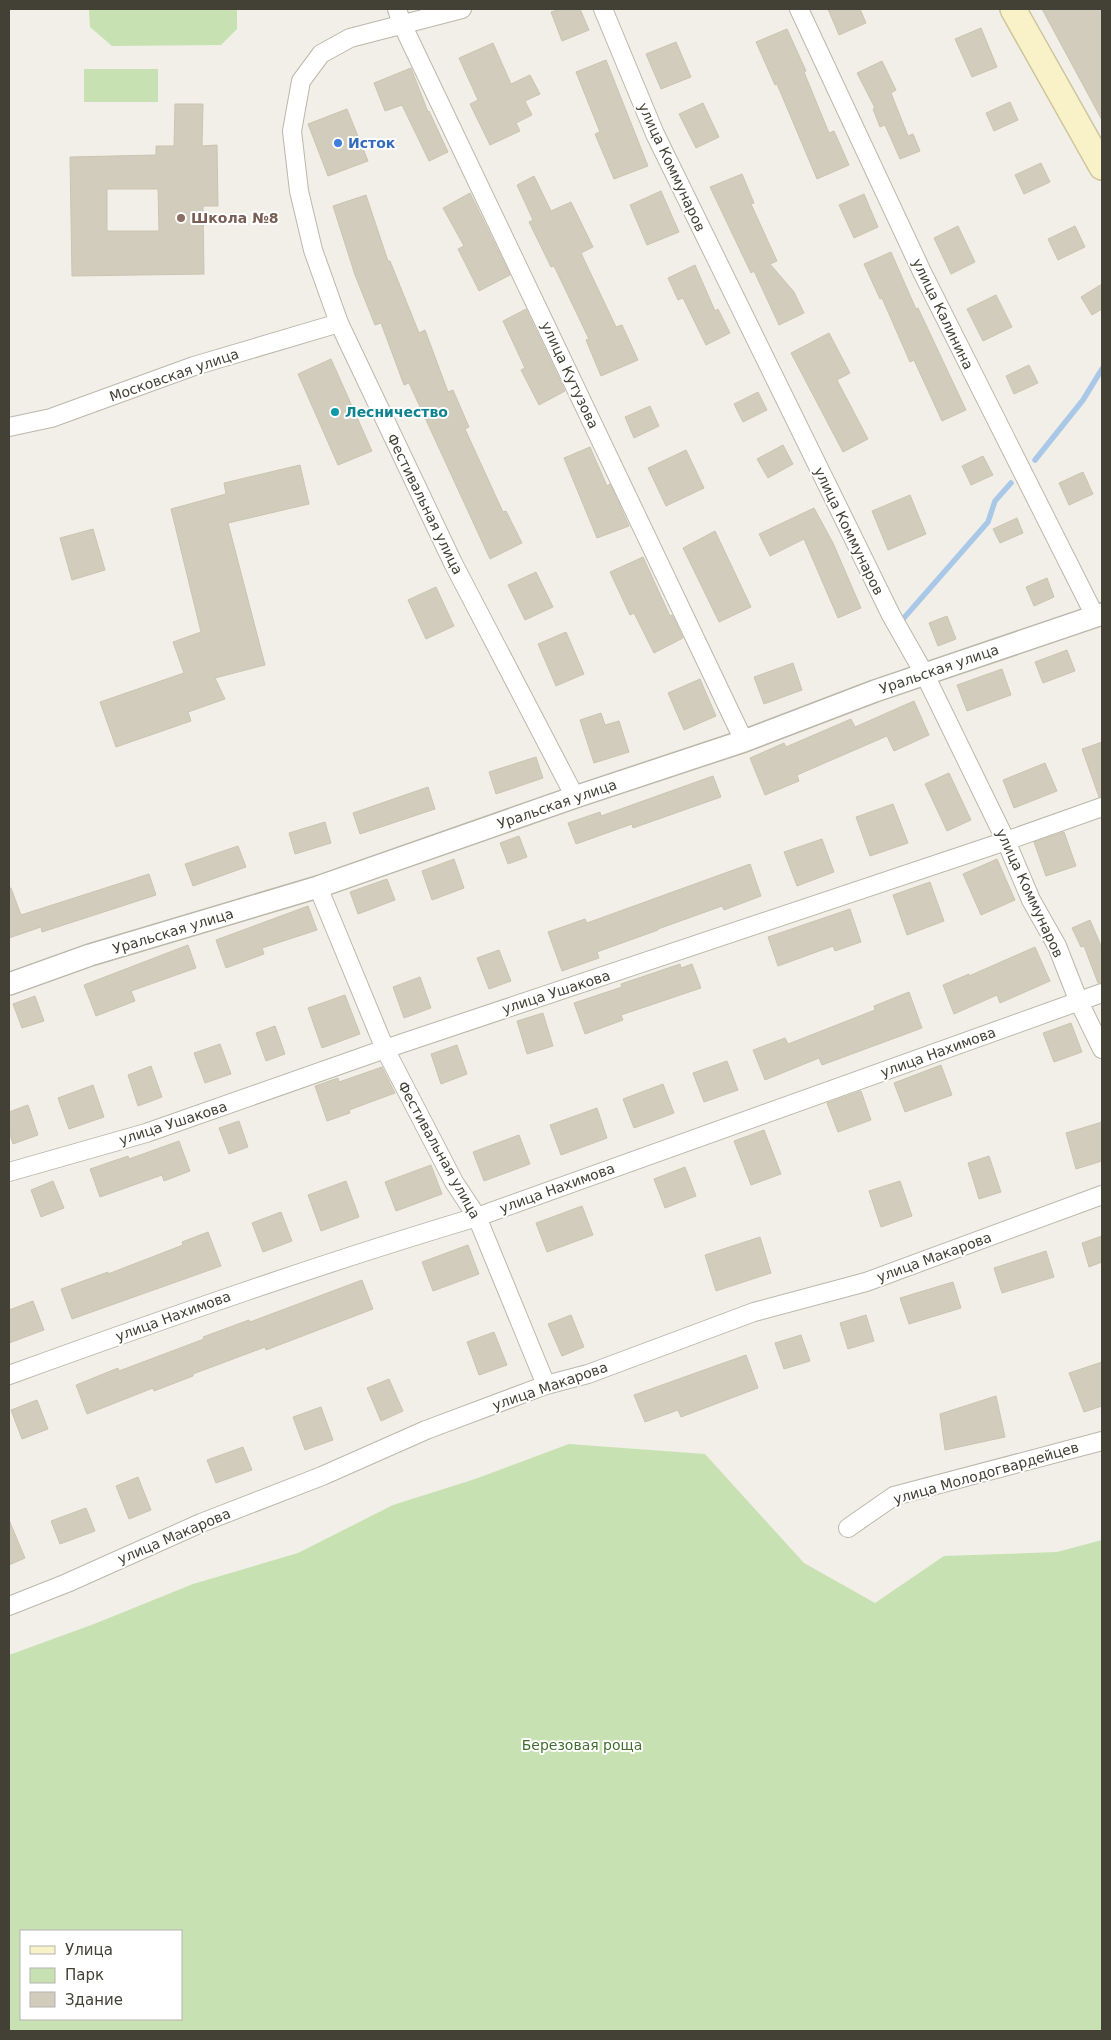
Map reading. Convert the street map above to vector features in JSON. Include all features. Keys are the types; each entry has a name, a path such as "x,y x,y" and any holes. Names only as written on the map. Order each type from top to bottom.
{"main road":[{"path":"1013,9 1102,167"}],"street":[{"path":"400,16 462,9"},
{"name":"улица Коммунаров","path":"603,9 659,143 891,616 925,675 1006,841 1031,900 1057,946 1078,1002 1102,1049"},
{"name":"улица Калинина","path":"799,9 922,272 1098,615"},
{"name":"Фестивальная улица","path":"400,16 350,38 321,54 301,81 292,131 299,191 313,250 339,323 453,563 575,797"},
{"name":"улица Кутузова","path":"400,16 744,741"},
{"name":"Московская улица","path":"9,427 51,418 194,366 339,323"},
{"name":"Уральская улица","path":"9,984 90,955 318,887 575,797 744,741 875,691 1098,615"},
{"name":"улица Ушакова","path":"9,1172 146,1133 385,1049 1006,841 1102,807"},
{"name":"Фестивальная улица","path":"318,887 385,1049 454,1182 477,1217 546,1385"},
{"name":"улица Нахимова","path":"9,1375 253,1288 372,1248 477,1217 1102,993"},
{"name":"улица Макарова","path":"9,1606 67,1583 201,1523 322,1476 426,1430 546,1385 588,1374 754,1312 866,1282 1102,1195"},
{"name":"улица Молодогвардейцев","path":"848,1528 894,1496 1102,1441"}],"green space":[{"path":"89,9 237,9 237,29 221,45 112,46 90,27"},
{"path":"84,69 158,69 158,102 84,102"},
{"name":"Березовая роща","path":"569,1444 705,1454 804,1563 875,1603 944,1556 1057,1552 1102,1540 1102,2031 9,2031 9,1655 94,1624 193,1584 298,1553 393,1505 475,1479"}],"building":[{"path":"560,9 580,9 589,30 562,41 551,12"},
{"path":"828,9 860,9 866,23 839,35"},
{"path":"1042,9 1102,9 1102,120"},
{"path":"981,28 997,67 972,77 955,39"},
{"path":"787,29 806,71 804,72 829,133 834,131 849,165 817,179 777,84 775,85 756,42"},
{"path":"676,42 691,77 661,89 646,54"},
{"path":"493,43 511,84 530,75 540,94 525,101 532,115 516,123 520,131 490,145 470,104 478,100 459,58"},
{"path":"606,60 648,166 614,179 595,134 600,132 576,72"},
{"path":"882,61 896,90 891,93 908,136 913,134 920,151 900,159 885,125 880,127 873,109 875,108 857,73"},
{"path":"411,68 428,112 448,152 429,161 402,105 385,111 374,83"},
{"path":"1010,102 1018,120 994,131 986,113"},
{"path":"703,103 719,137 696,148 679,114"},
{"name":"Школа №8","path":"175,104 203,104 202,146 217,145 218,206 203,206 204,274 72,276 70,157 156,155 156,146 174,146","holes":["107,189 158,189 159,231 107,231"]},
{"name":"Исток","path":"347,109 368,161 328,176 308,124"},
{"path":"1041,163 1050,182 1024,194 1015,175"},
{"path":"742,174 754,203 751,204 777,261 770,264 794,292 804,313 779,325 754,271 751,273 710,187"},
{"path":"534,176 551,211 571,202 593,247 581,253 616,327 622,325 638,360 601,376 586,340 589,339 554,266 551,267 529,222 533,220 517,185"},
{"path":"661,191 679,232 647,245 630,205"},
{"path":"470,193 510,275 479,291 458,249 464,246 443,208"},
{"path":"864,194 878,227 854,238 839,205"},
{"path":"366,195 388,261 390,261 419,333 425,330 448,392 453,390 469,427 465,429 503,512 506,511 522,543 490,559 409,383 404,385 381,323 375,325 355,275 333,206"},
{"path":"958,226 975,262 951,274 934,238"},
{"path":"1075,226 1085,247 1058,260 1048,239"},
{"path":"891,252 916,309 918,308 966,410 942,421 914,360 910,362 882,298 880,299 864,264"},
{"path":"695,265 715,311 718,309 730,333 706,345 683,298 678,300 668,278"},
{"path":"1102,284 1102,309 1092,315 1081,297"},
{"path":"996,295 1012,327 983,341 967,309"},
{"path":"526,309 565,391 539,405 521,370 525,368 503,321"},
{"path":"829,333 850,373 837,380 868,439 843,452 791,353"},
{"name":"Лесничество","path":"331,359 372,451 338,465 298,374"},
{"path":"1029,365 1038,383 1014,394 1006,376"},
{"path":"758,392 767,410 743,422 734,404"},
{"path":"650,406 659,426 634,438 625,417"},
{"path":"783,445 793,464 768,478 757,459"},
{"path":"590,447 607,486 610,484 629,526 597,538 564,458"},
{"path":"686,450 704,488 666,506 648,468"},
{"path":"983,456 993,475 971,485 962,466"},
{"path":"300,465 309,504 228,523 265,665 215,678 225,699 188,712 191,721 116,747 100,702 184,673 173,642 201,632 171,509 226,494 224,483"},
{"path":"1083,472 1093,494 1069,505 1059,483"},
{"path":"910,495 926,534 888,550 872,511"},
{"path":"814,508 833,543 861,608 838,618 804,539 770,556 759,534"},
{"path":"1017,518 1023,533 1000,543 993,529"},
{"path":"93,529 105,570 72,580 60,538"},
{"path":"715,531 751,607 719,622 683,548"},
{"path":"643,557 670,616 672,615 683,638 654,653 634,613 630,615 610,572"},
{"path":"536,572 553,607 525,620 508,585"},
{"path":"1047,578 1054,597 1034,606 1026,587"},
{"path":"436,587 454,626 426,639 408,600"},
{"path":"947,616 956,639 938,646 929,623"},
{"path":"566,632 584,674 556,686 538,644"},
{"path":"1067,650 1075,671 1043,683 1035,662"},
{"path":"793,663 802,690 764,704 754,677"},
{"path":"1002,669 1011,695 967,711 957,685"},
{"path":"700,679 716,716 684,730 668,693"},
{"path":"914,701 929,735 894,751 887,736 797,775 799,781 765,795 750,758 784,743 786,747 851,719 855,727"},
{"path":"601,713 605,725 619,721 629,752 594,763 580,720"},
{"path":"1102,742 1102,797 1099,797 1082,749"},
{"path":"536,757 543,778 496,794 489,772"},
{"path":"1045,763 1057,791 1014,808 1003,780"},
{"path":"949,773 971,820 947,831 925,784"},
{"path":"713,776 721,797 633,828 632,824 576,844 568,823 600,812 601,816"},
{"path":"428,787 435,809 360,834 353,813"},
{"path":"893,804 908,843 870,856 856,817"},
{"path":"325,822 331,843 295,854 289,833"},
{"path":"1064,832 1076,866 1046,876 1034,842"},
{"path":"519,836 527,857 508,864 500,843"},
{"path":"822,839 834,872 797,886 784,852"},
{"path":"238,846 246,867 193,886 185,864"},
{"path":"454,859 464,888 432,900 422,871"},
{"path":"997,859 1015,900 981,915 963,874"},
{"path":"750,864 761,896 724,910 722,906 658,929 597,952 599,958 562,971 548,932 585,919 587,923"},
{"path":"149,874 156,895 42,932 41,927 9,938 9,888 11,888 21,915"},
{"path":"387,879 395,900 358,914 350,892"},
{"path":"930,882 944,921 907,935 893,895"},
{"path":"308,906 317,930 262,948 264,954 226,968 216,940"},
{"path":"850,909 861,942 835,951 833,946 778,966 768,937"},
{"path":"1090,920 1102,948 1102,983 1098,983 1084,946 1081,947 1072,928"},
{"path":"188,945 196,968 131,991 135,1001 96,1016 84,985"},
{"path":"1035,947 1050,981 1000,1003 997,995 954,1014 943,985 969,974 969,976"},
{"path":"499,950 511,981 489,989 477,958"},
{"path":"680,964 681,968 692,964 701,988 621,1015 623,1020 585,1034 574,1003 622,987 621,984"},
{"path":"420,977 431,1008 404,1018 393,987"},
{"path":"909,992 922,1028 822,1065 819,1058 765,1080 753,1050 785,1038 788,1044 875,1010 874,1006"},
{"path":"345,995 360,1034 322,1048 308,1008"},
{"path":"35,996 44,1021 22,1028 13,1004"},
{"path":"543,1013 553,1046 527,1054 517,1021"},
{"path":"1071,1023 1082,1052 1054,1062 1043,1033"},
{"path":"275,1026 285,1054 266,1061 256,1033"},
{"path":"220,1044 231,1074 205,1083 194,1053"},
{"path":"457,1045 467,1074 441,1084 431,1054"},
{"path":"727,1061 738,1090 704,1102 693,1073"},
{"path":"941,1065 952,1095 905,1112 894,1083"},
{"path":"151,1066 162,1097 138,1106 128,1075"},
{"path":"382,1067 395,1093 349,1110 350,1113 327,1121 315,1086 338,1078 339,1082"},
{"path":"663,1084 674,1113 634,1128 623,1099"},
{"path":"93,1085 104,1117 69,1129 58,1098"},
{"path":"861,1091 871,1120 838,1132 827,1103"},
{"path":"28,1105 38,1135 13,1144 9,1131 9,1112"},
{"path":"597,1108 607,1138 561,1155 550,1125"},
{"path":"239,1121 248,1147 229,1154 219,1128"},
{"path":"1102,1122 1102,1161 1076,1169 1066,1133"},
{"path":"764,1130 781,1174 751,1185 734,1141"},
{"path":"519,1135 530,1164 484,1181 473,1152"},
{"path":"179,1141 190,1171 164,1181 162,1175 100,1197 90,1169 128,1156 129,1159"},
{"path":"989,1156 1001,1192 979,1199 968,1163"},
{"path":"431,1165 442,1194 396,1211 385,1182"},
{"path":"685,1167 696,1196 665,1208 654,1179"},
{"path":"53,1181 64,1208 41,1217 31,1190"},
{"path":"346,1181 359,1217 321,1231 308,1195"},
{"path":"900,1181 912,1216 881,1227 869,1191"},
{"path":"582,1206 593,1235 547,1252 536,1223"},
{"path":"281,1212 292,1241 263,1252 252,1223"},
{"path":"208,1232 221,1266 72,1319 61,1289 108,1272 108,1274 183,1245 182,1242"},
{"path":"1102,1236 1102,1262 1089,1267 1082,1243"},
{"path":"760,1237 771,1273 716,1291 705,1255"},
{"path":"468,1245 479,1274 433,1291 422,1262"},
{"path":"1046,1251 1054,1277 1002,1293 994,1268"},
{"path":"362,1280 373,1309 266,1350 265,1347 154,1391 153,1388 87,1414 76,1385 118,1368 119,1371 204,1339 203,1337 249,1320 250,1322"},
{"path":"953,1282 961,1308 909,1324 900,1298"},
{"path":"33,1301 44,1330 9,1343 9,1310"},
{"path":"571,1315 584,1347 562,1356 548,1324"},
{"path":"866,1315 874,1341 848,1349 840,1323"},
{"path":"494,1332 507,1365 479,1375 467,1342"},
{"path":"801,1335 810,1361 784,1369 775,1343"},
{"path":"746,1355 758,1388 681,1417 678,1410 645,1422 634,1395"},
{"path":"1102,1362 1102,1406 1084,1412 1069,1373"},
{"path":"389,1379 403,1411 381,1421 367,1388"},
{"path":"996,1396 1005,1437 945,1450 940,1414"},
{"path":"37,1400 48,1429 22,1439 11,1410"},
{"path":"321,1407 333,1440 305,1450 293,1417"},
{"path":"243,1447 252,1470 216,1483 207,1460"},
{"path":"138,1477 151,1510 129,1519 116,1486"},
{"path":"86,1508 95,1531 60,1544 51,1521"},
{"path":"9,1520 25,1558 9,1565"}],"waterway":[{"path":"1035,460 1083,400 1102,369"},
{"path":"903,619 988,522 995,501 1011,483"}],"place":[{"name":"Исток","path":"338,143"},
{"name":"Школа №8","path":"181,218"},
{"name":"Лесничество","path":"335,412"}]}
